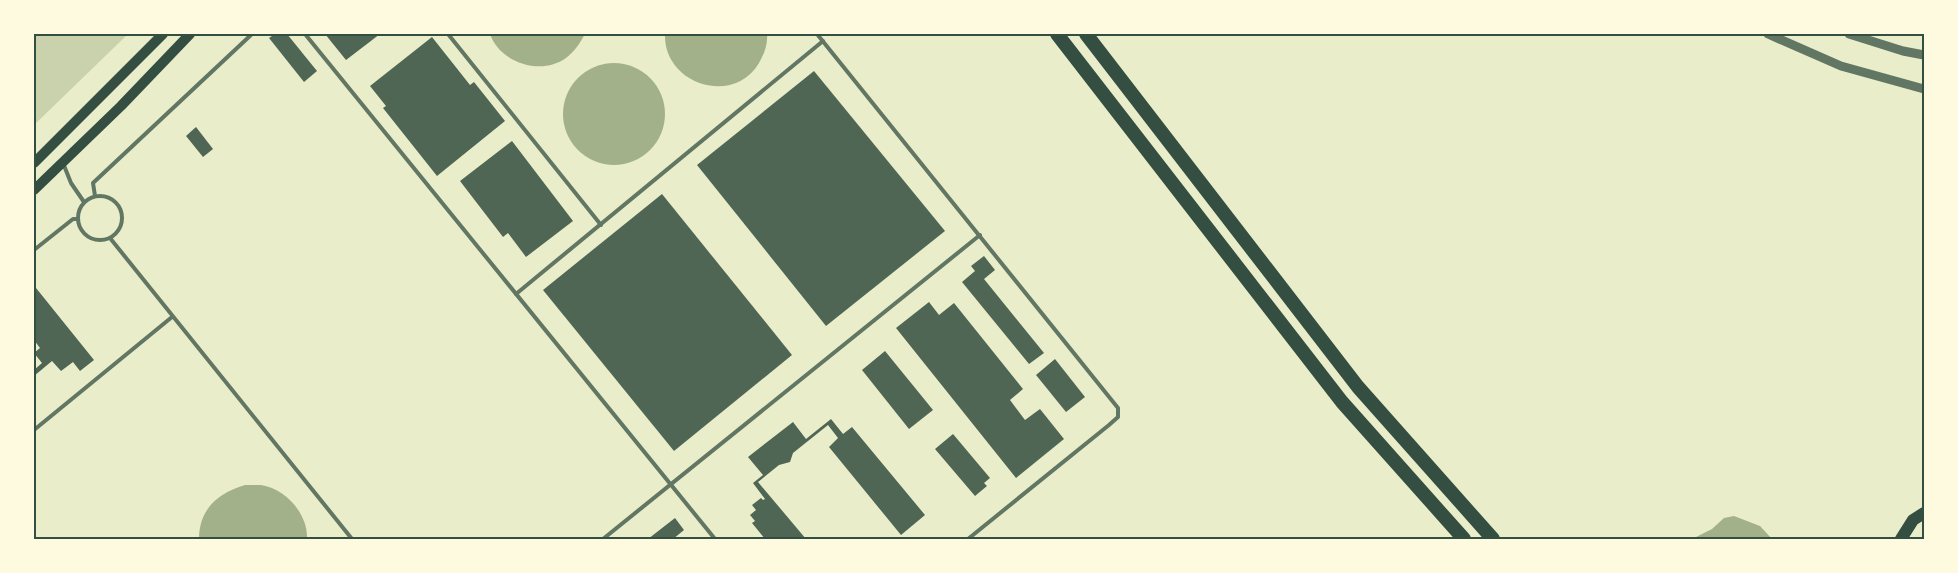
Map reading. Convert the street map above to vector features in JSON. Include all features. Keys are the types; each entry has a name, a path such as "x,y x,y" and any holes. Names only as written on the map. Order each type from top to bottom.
{"highway":[{"path":"1057,34 1342,402 1464,539"},
{"path":"1086,34 1358,387 1493,539"},
{"path":"1901,539 1913,520 1924,513"}],"main road":[{"path":"34,164 163,34"},
{"path":"34,190 121,106 190,34"}],"street":[{"path":"1768,34 1841,66 1924,90"},
{"path":"1848,34 1903,52 1924,55"}],"lane":[{"path":"96,196 93,183 252,34"},
{"path":"305,34 715,539"},
{"path":"448,34 601,226"},
{"path":"817,34 1118,408 1118,416 968,539"},
{"path":"516,294 601,226 823,41"},
{"path":"63,163 71,183 84,202"},
{"path":"96,196 110,199 120,210 121,225 118,232 110,238 97,241 84,234 76,219 84,202 96,196"},
{"path":"34,250 73,219 76,219"},
{"path":"603,539 980,235"},
{"path":"110,238 352,539"},
{"path":"34,430 172,317"}],"shaded area":[{"path":"34,34 128,34 34,125"},
{"path":"490,34 585,34 577,47 566,58 545,66 534,66 522,64 503,53 495,44"},
{"path":"665,34 767,34 767,38 761,60 747,76 733,84 717,86 701,84 687,77 675,66 667,51"},
{"path":"614,63 634,67 650,78 661,94 665,114 661,134 650,150 634,161 614,165 594,161 578,150 567,134 563,114 567,94 578,78 594,67"},
{"path":"245,485 270,487 287,497 294,504 304,521 307,539 199,539 202,519 206,511 226,493"},
{"path":"1734,516 1760,526 1772,539 1692,539 1712,529 1724,518"}],"building":[{"path":"275,34 287,34 317,71 304,82 269,38"},
{"path":"325,34 380,34 346,60"},
{"path":"432,37 470,85 474,82 505,121 437,176 383,108 386,106 370,86"},
{"path":"814,71 945,231 826,326 697,165"},
{"path":"196,127 213,149 203,157 186,136"},
{"path":"512,141 573,221 526,257 508,233 503,237 460,181"},
{"path":"662,194 792,355 674,451 543,290"},
{"path":"984,256 995,270 984,279 1044,353 1029,364 962,282 975,271 971,266"},
{"path":"36,288 94,360 80,371 73,362 61,371 52,361 34,376 34,370 42,363 34,353 40,348 34,340 34,290"},
{"path":"929,302 939,315 954,303 1023,389 1010,400 1025,420 1040,409 1064,439 1016,478 896,328"},
{"path":"885,351 933,410 909,429 862,370"},
{"path":"1055,359 1085,397 1066,412 1036,375"},
{"path":"831,419 843,434 852,427 925,515 901,535 829,447 838,438 828,425 793,453 790,462 779,465 758,482 806,539 765,539 752,523 755,521 750,515 756,510 752,505 761,498 765,499 753,483 763,475 748,457 793,422 806,439"},
{"path":"953,434 990,478 984,483 987,486 975,496 935,449"},
{"path":"675,518 684,530 673,539 648,539"}]}
